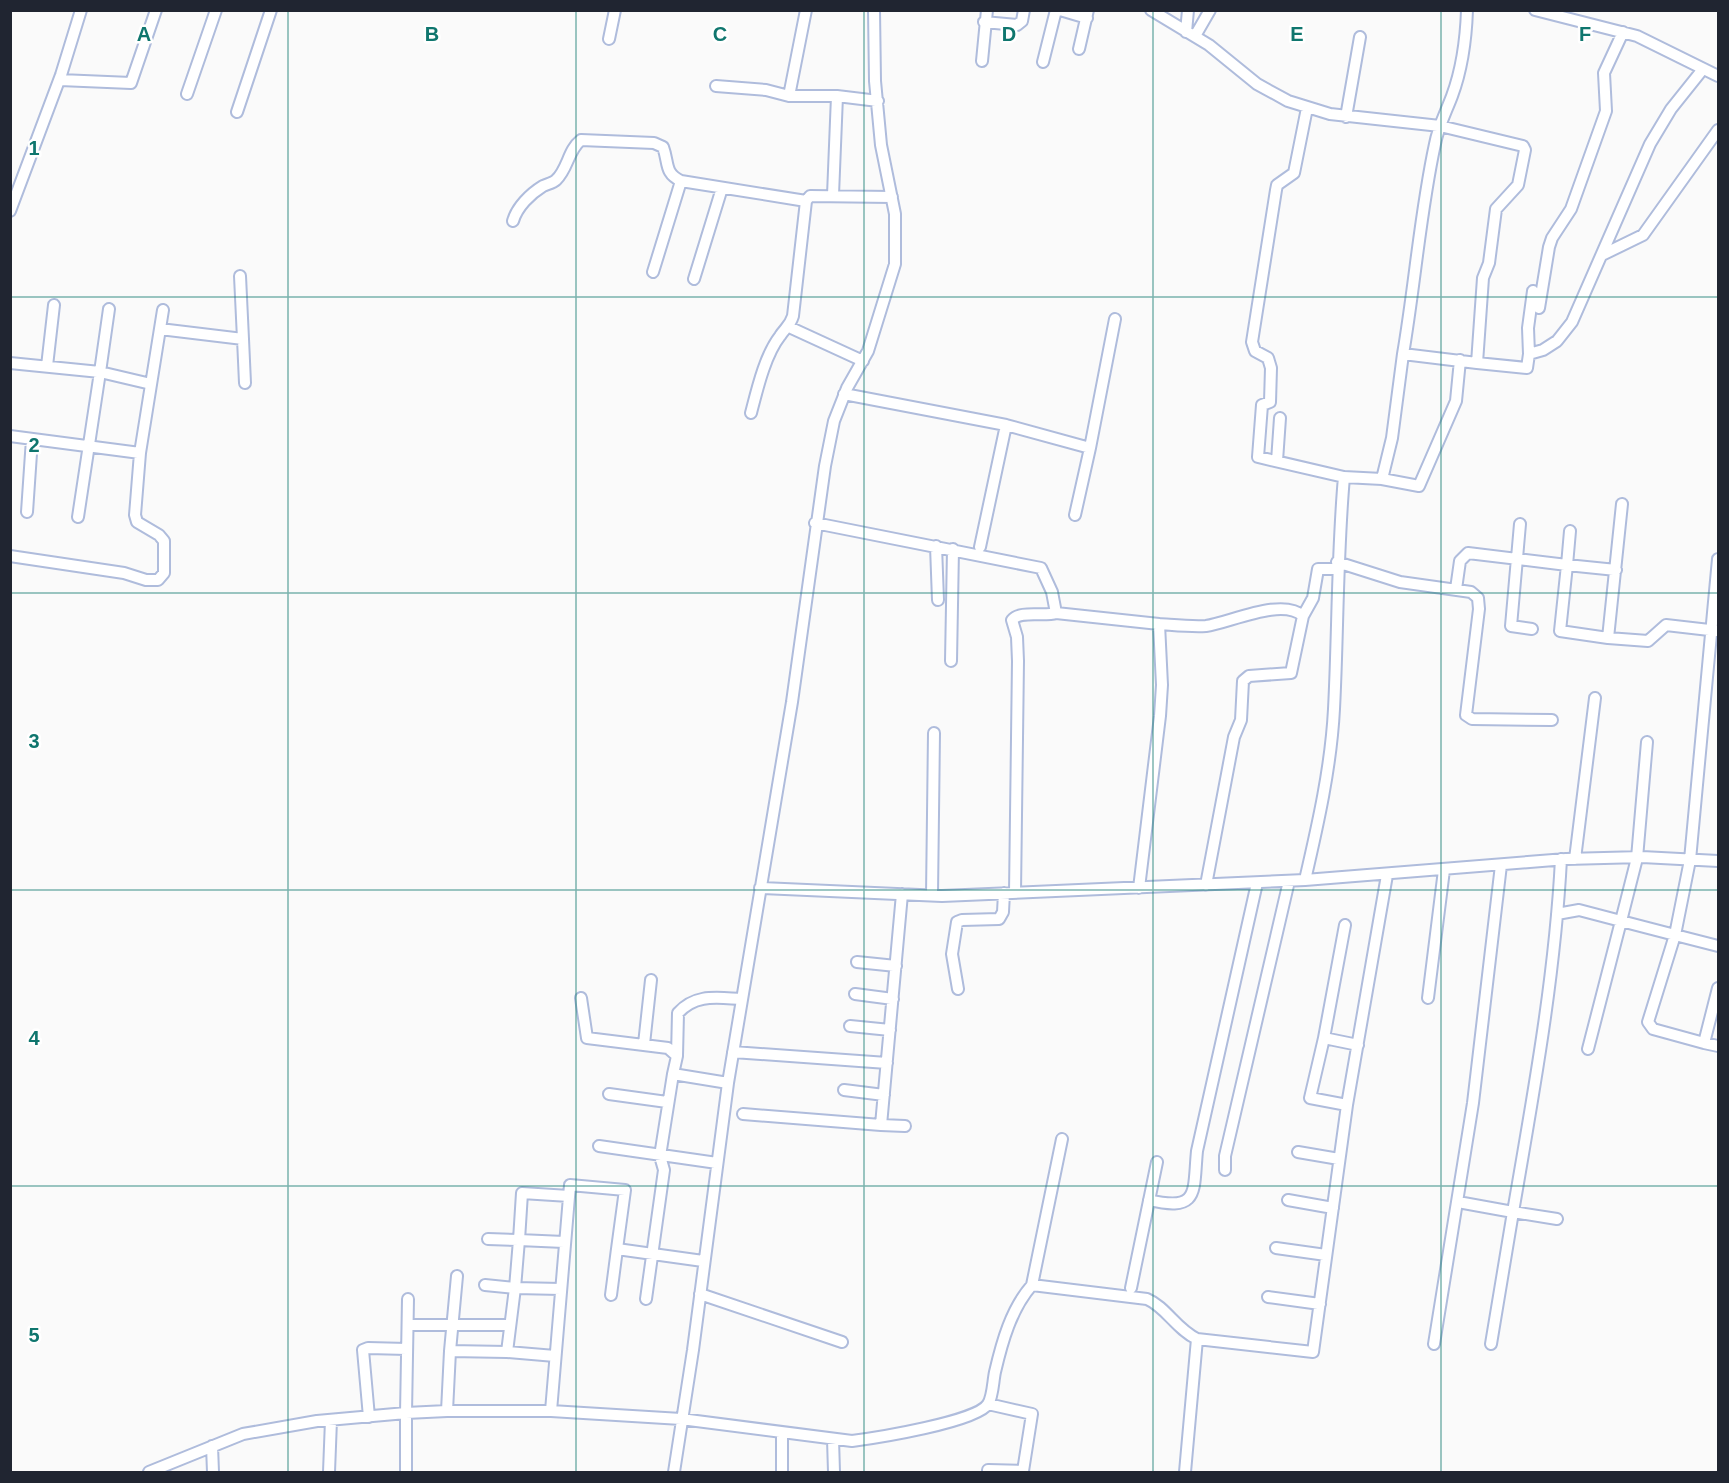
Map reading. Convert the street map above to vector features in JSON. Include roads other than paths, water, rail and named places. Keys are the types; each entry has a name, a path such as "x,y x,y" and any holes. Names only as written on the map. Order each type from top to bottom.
{"street":[{"path":"10,211 60,80 81,10"},
{"path":"60,80 131,83 156,10"},
{"path":"187,94 216,10"},
{"path":"237,112 271,10"},
{"path":"609,39 615,10"},
{"path":"789,96 806,10"},
{"path":"674,1473 728,1083 794,692 815,523 834,421 844,394 863,361 885,302 895,264 896,231 892,197 881,145 874,10"},
{"path":"982,62 985,16 1017,25 1022,21 1024,10"},
{"path":"1043,62 1058,10 1088,14 1079,49"},
{"path":"1151,10 1191,34 1257,84 1288,101 1307,108 1346,117 1440,126 1520,143 1526,150 1518,185 1496,209 1489,263 1484,278 1477,363"},
{"path":"1188,10 1191,34"},
{"path":"1191,34 1210,10"},
{"path":"1382,479 1392,438 1426,186 1440,126 1461,68 1467,10"},
{"path":"1535,10 1567,14 1623,32 1669,50 1719,76"},
{"path":"1539,308 1552,238 1571,209 1606,111 1604,73 1623,32"},
{"path":"1346,117 1360,37"},
{"path":"1529,354 1543,350 1565,333 1604,254 1650,144 1671,110 1703,69"},
{"path":"716,86 766,90 789,96 837,96 878,101"},
{"path":"833,195 837,96"},
{"path":"1307,108 1294,173 1277,185 1275,190 1252,342 1255,351 1268,358 1271,368 1270,402 1262,405 1257,457 1344,477 1382,479 1419,486 1456,400 1461,360"},
{"path":"1604,254 1643,235 1719,130"},
{"path":"513,221 516,211 525,201 543,186 555,181 574,145 581,140 654,143 663,147 666,169 670,176 681,181 806,201"},
{"path":"653,272 681,181"},
{"path":"694,279 722,188"},
{"path":"751,413 760,380 779,336 789,327 800,267 806,201 810,196 892,197"},
{"path":"240,276 245,383"},
{"path":"1403,354 1527,368 1528,328 1533,291"},
{"path":"47,366 54,305"},
{"path":"78,517 109,309"},
{"path":"10,556 158,580 164,573 164,541 137,522 135,515 140,453 163,310"},
{"path":"1075,515 1115,319"},
{"path":"789,327 863,361"},
{"path":"160,329 243,339"},
{"path":"10,363 100,372 151,384"},
{"path":"844,394 1006,425 1090,448"},
{"path":"1277,461 1280,418"},
{"path":"980,547 1006,425"},
{"path":"10,436 140,453"},
{"path":"27,512 32,439"},
{"path":"1305,880 1319,821 1334,710 1337,565 1344,477"},
{"path":"1608,638 1622,504"},
{"path":"815,523 1041,568 1052,592 1056,613"},
{"path":"1520,524 1511,626 1532,629"},
{"path":"1570,531 1560,631 1648,641 1666,625 1715,631"},
{"path":"936,546 938,600"},
{"path":"951,661 953,549"},
{"path":"1456,589 1460,561 1468,553 1616,570"},
{"path":"1719,559 1715,631 1690,860 1675,935 1649,1017 1649,1026 1653,1029 1719,1046"},
{"path":"1206,885 1234,737 1241,720 1243,681 1249,676 1291,673 1303,616 1313,598 1318,569 1337,565 1400,582 1472,592 1478,598 1479,604 1466,715 1472,719 1552,720"},
{"path":"958,989 951,954 957,922 999,919 1009,893 1018,661 1017,637 1012,620 1019,615 1047,616 1056,613 1159,624 1205,626 1249,612 1295,610 1303,616"},
{"path":"1139,888 1160,716 1162,685 1159,624"},
{"path":"1575,859 1596,698"},
{"path":"932,895 934,733"},
{"path":"1588,1049 1637,858 1647,742"},
{"path":"760,888 932,895 1009,893 1257,883 1387,875 1561,859 1637,858 1719,861"},
{"path":"1491,1344 1532,1103 1557,914 1561,859"},
{"path":"1434,1344 1476,1080 1501,865"},
{"path":"1428,998 1444,870"},
{"path":"1032,1285 1147,1299 1157,1303 1175,1325 1197,1339 1313,1352 1347,1105 1387,875"},
{"path":"1225,1170 1225,1156 1289,881"},
{"path":"1149,1200 1186,1203 1194,1191 1197,1151 1257,883"},
{"path":"881,1125 902,894"},
{"path":"1557,914 1579,910 1719,946"},
{"path":"1345,925 1324,1038 1310,1098 1347,1105"},
{"path":"857,962 896,966"},
{"path":"644,1044 651,980"},
{"path":"1704,1042 1719,987"},
{"path":"855,994 893,999"},
{"path":"646,1299 664,1170 660,1156 667,1102 677,1056 678,1013 684,1006 702,997 742,999"},
{"path":"581,998 587,1038 610,1043 644,1044 668,1048 677,1056"},
{"path":"850,1026 890,1030"},
{"path":"1324,1038 1358,1045"},
{"path":"733,1052 887,1063"},
{"path":"673,1074 728,1083"},
{"path":"844,1090 884,1095"},
{"path":"609,1094 667,1102"},
{"path":"743,1114 905,1126"},
{"path":"149,1473 243,1434 331,1420 406,1413 550,1411 681,1419 852,1441 879,1438 978,1413 988,1404 1000,1352 1013,1312 1022,1296 1032,1285 1062,1139"},
{"path":"599,1146 717,1163"},
{"path":"1298,1152 1340,1159"},
{"path":"1131,1288 1157,1162"},
{"path":"550,1411 570,1185 625,1190 611,1295"},
{"path":"507,1352 515,1288 522,1193 569,1196"},
{"path":"1288,1200 1333,1208"},
{"path":"1458,1202 1557,1220"},
{"path":"488,1239 564,1242"},
{"path":"1276,1248 1326,1255"},
{"path":"617,1249 703,1261"},
{"path":"447,1411 457,1276"},
{"path":"485,1285 561,1289"},
{"path":"700,1294 842,1342"},
{"path":"1268,1297 1320,1304"},
{"path":"406,1473 408,1299"},
{"path":"408,1325 510,1325"},
{"path":"1185,1473 1197,1339"},
{"path":"369,1417 363,1350 368,1348 408,1349"},
{"path":"450,1351 555,1356"},
{"path":"988,1404 1032,1414 1023,1471 988,1470 988,1473"},
{"path":"329,1473 331,1420"},
{"path":"782,1433 782,1473"},
{"path":"833,1439 834,1473"},
{"path":"212,1446 213,1473"}]}
